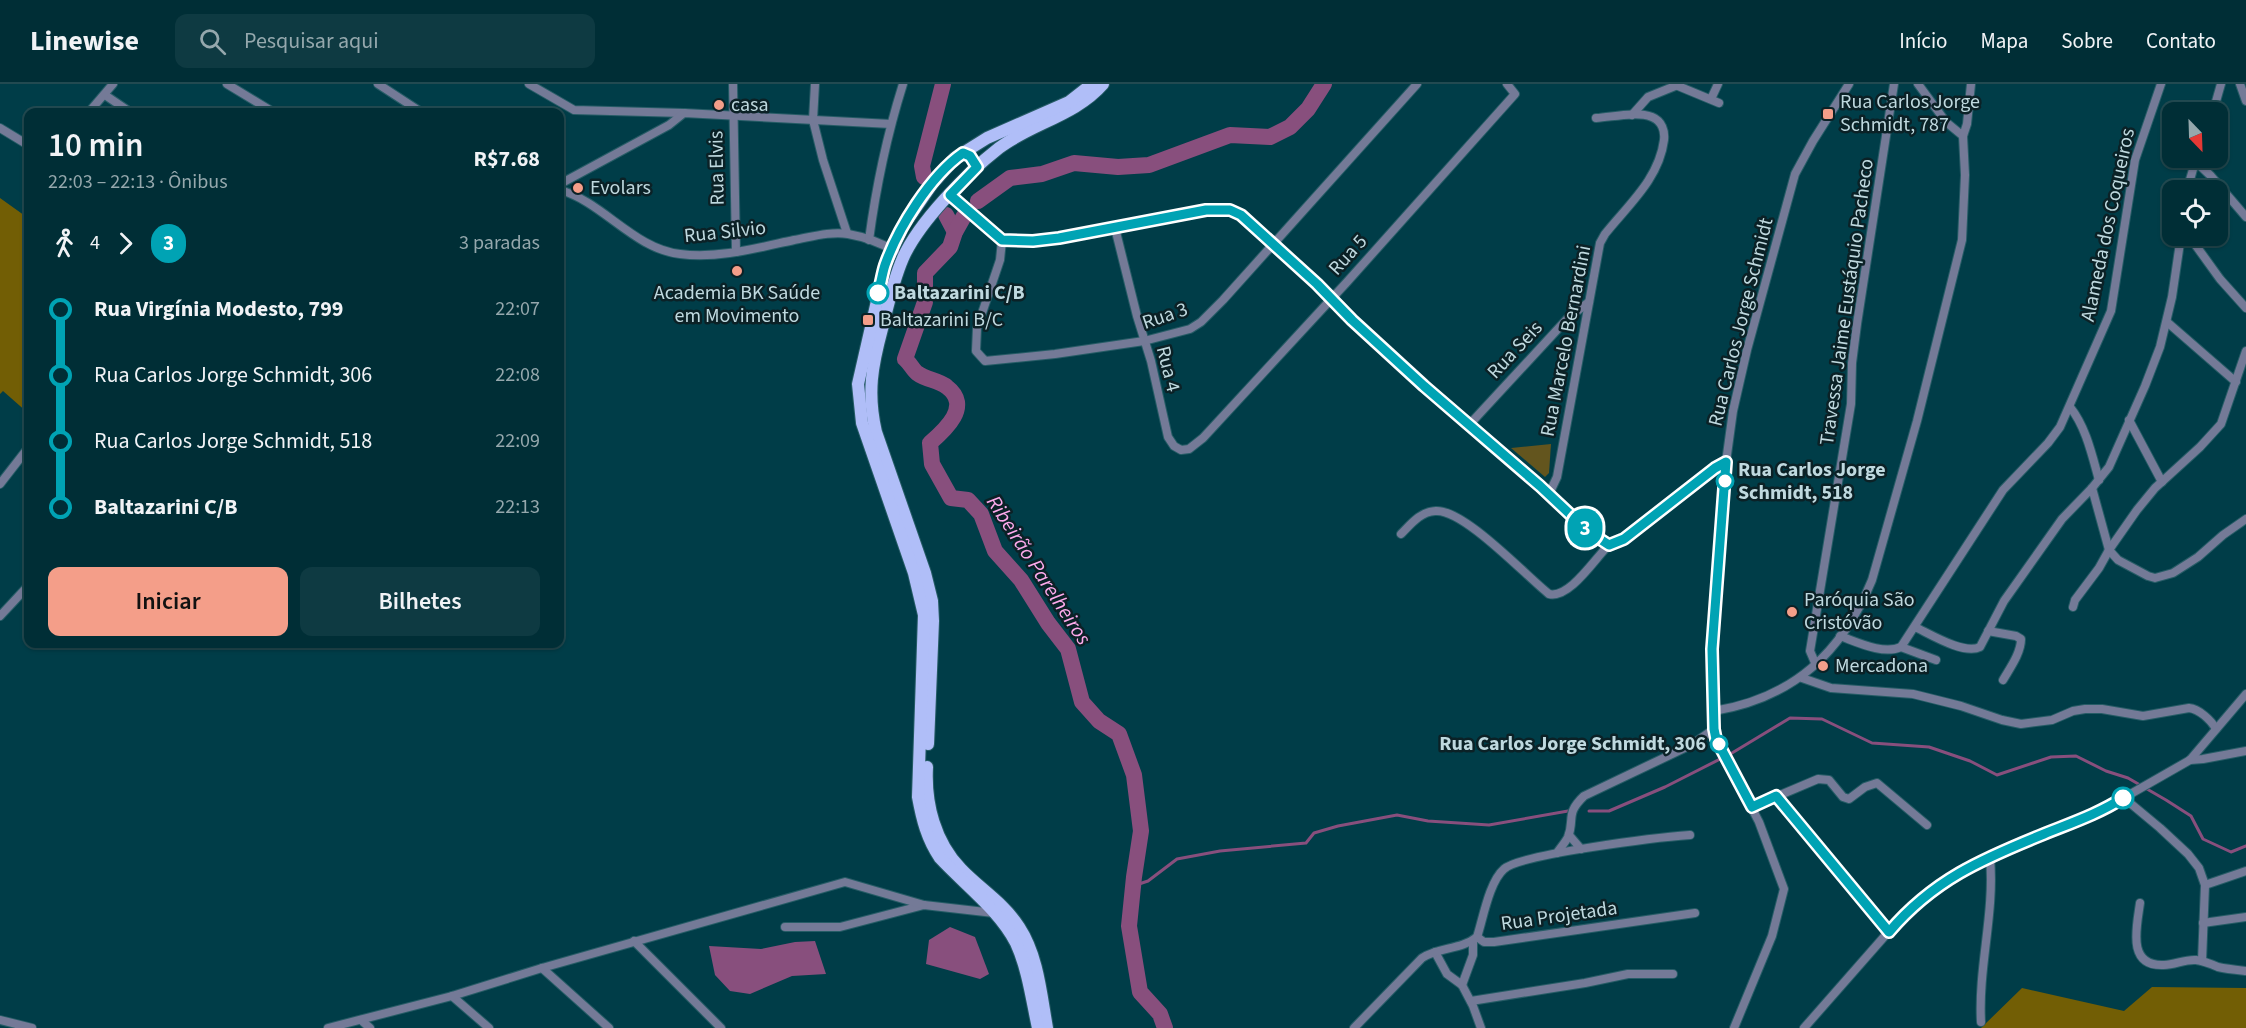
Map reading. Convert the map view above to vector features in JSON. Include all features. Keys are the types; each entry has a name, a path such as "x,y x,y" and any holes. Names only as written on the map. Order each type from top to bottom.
{"main road":[{"path":"1038,1028 1029,984 1017,946 1002,921 954,874 932,847 921,815 918,797 924,615 914,573 862,423 858,384 885,266 897,237 922,198 955,158 987,138 1069,102 1092,84"},
{"path":"1047,1028 1028,941 1011,914 961,869 945,848 936,832 928,805 926,773 933,643 932,601 925,573 876,432 871,409 873,366 892,290 904,255 933,213 977,167 1000,147 1082,105 1103,84"},
{"path":"963,153 970,156 977,167"},
{"path":"922,198 925,206 933,213"}],"street":[{"path":"93,108 113,84"},
{"path":"227,84 266,108"},
{"path":"378,84 415,108"},
{"path":"529,84 574,110 684,113 891,124"},
{"name":"Rua Elvis","path":"734,84 736,252"},
{"path":"815,84 813,120 823,160 847,233"},
{"path":"871,240 876,189 903,84"},
{"name":"Rua 3","path":"1002,240 1000,260 977,328 975,348 981,358 990,361 1100,349 1144,341 1190,328 1201,321 1273,245 1417,84"},
{"name":"Rua 5","path":"1174,446 1186,450 1198,444 1515,94 1507,84"},
{"path":"1596,118 1632,115 1648,98 1679,85 1715,101 1718,84"},
{"name":"Rua Carlos Jorge Schmidt","path":"1734,1028 1772,936 1784,889 1752,807 1718,742 1714,729 1712,649 1730,427 1747,350 1795,174 1849,84"},
{"name":"Travessa Jaime Eustáquio Pacheco","path":"1816,665 1810,651 1849,414 1857,324 1894,84"},
{"path":"1918,84 1946,122 1963,136"},
{"path":"1714,711 1742,705 1778,692 1802,678 1840,636 1857,612 1872,580 1917,421 1962,240 1965,175 1963,136 1967,124 1971,84"},
{"name":"Alameda dos Coqueiros","path":"1901,647 2003,490 2055,435 2070,407 2111,311 2135,160 2161,84"},
{"path":"2216,102 2221,84"},
{"path":"2240,84 2246,101"},
{"path":"105,95 124,108"},
{"path":"564,182 669,125 684,113"},
{"name":"Rua Marcelo Bernardini","path":"1549,494 1557,477 1600,243 1645,187 1662,151 1664,133 1660,122 1651,117 1632,115"},
{"path":"0,128 24,143"},
{"path":"2204,168 2246,217"},
{"name":"Rua Silvio","path":"564,192 579,198 662,251 701,255 736,252 826,234 847,233 871,240 904,255"},
{"path":"950,195 1002,240 1033,241 1218,208 1241,215 1424,386 1549,494 1589,532 1609,545"},
{"name":"Rua 4","path":"1115,228 1151,361 1166,430 1174,446"},
{"name":"Rua Silvio","path":"871,240 897,237"},
{"path":"1915,627 1972,650 1980,647 2004,602 2062,519 2109,467 2154,366 2168,322 2179,246"},
{"path":"2196,246 2220,279 2246,308"},
{"name":"Rua Seis","path":"1469,425 1568,318 1589,302"},
{"path":"2168,322 2236,382"},
{"path":"2073,607 2075,600 2137,510 2162,482 2215,432 2225,414 2246,351"},
{"path":"2070,407 2085,432 2099,480"},
{"path":"2129,420 2162,482"},
{"path":"0,484 24,453"},
{"path":"1401,534 1424,514 1437,510 1449,512 1481,535 1545,591 1553,595 1560,594 1592,566 1609,545 1624,539 1715,468 1726,462"},
{"path":"2092,488 2109,550 2118,560 2148,576 2164,576 2198,557 2246,519"},
{"path":"0,616 24,590"},
{"path":"1988,631 2022,639 2014,662 2003,680"},
{"path":"1840,636 1882,649 1901,647 1936,660"},
{"path":"1802,678 1831,688 1913,694 1961,706 2012,723 2052,720 2073,711 2085,709 2109,710 2143,716 2189,708 2195,709 2210,720 2216,729"},
{"path":"1804,1028 1905,913 1933,888 1990,858 2096,813 2190,760 2246,694"},
{"path":"1557,853 1569,835 1572,813 1584,796 1691,745 1714,729"},
{"path":"2190,760 2246,751"},
{"path":"1752,807 1823,778 1829,780 1843,797 1849,799 1865,787 1877,783 1927,825"},
{"path":"1776,796 1889,932"},
{"path":"2124,798 2195,861 2205,885 2202,961"},
{"path":"1569,835 1581,849"},
{"path":"1462,985 1473,955 1475,939 1486,906 1501,871 1511,864 1581,849 1690,836"},
{"path":"1981,1022 1991,895 1990,858"},
{"path":"2205,885 2246,871"},
{"path":"328,1028 452,996 634,941 845,882 924,905 994,913"},
{"path":"2140,903 2136,941 2141,957 2148,962 2160,965 2193,960 2220,968 2246,971"},
{"path":"785,927 840,927 924,905"},
{"name":"Rua Projetada","path":"1354,1028 1422,958 1435,952 1465,945 1475,939 1494,942 1695,913"},
{"path":"2203,923 2246,916"},
{"path":"634,941 721,1028"},
{"path":"1435,952 1447,974 1462,985 1481,1028"},
{"path":"542,968 609,1028"},
{"path":"1471,1001 1628,974 1673,974"},
{"path":"452,996 489,1028"},
{"path":"0,1020 32,1028"},
{"path":"361,1020 370,1028"}],"shaded area":[{"path":"0,198 24,215 24,409 3,391 0,394"},
{"path":"1551,444 1549,473 1545,477 1511,448"},
{"path":"950,927 975,937 989,974 980,979 926,964 929,940"},
{"path":"815,941 826,974 792,976 750,994 730,991 715,975 709,946 761,949 795,942"},
{"path":"2152,987 2246,988 2246,1028 1981,1028 2022,988 2124,1011"}],"waterway":[{"name":"Ribeirão Parelheiros","path":"924,177 922,166 943,84"},
{"path":"978,201 1010,178 1042,174 1074,163 1118,167 1149,165 1230,135 1270,137 1290,127 1308,109 1324,84"},
{"name":"Ribeirão Parelheiros","path":"946,215 955,232"},
{"name":"Ribeirão Parelheiros","path":"964,216 950,247 925,273 925,302 905,359 917,373 947,387 954,394 957,402 957,410 949,425 930,443 932,464 951,498 968,500 981,514 995,551 1021,580 1048,623 1068,649 1082,702 1099,721 1119,734 1134,775 1141,831 1129,926 1140,992 1160,1014 1165,1028"},
{"path":"1589,811 1609,811 1665,787 1732,753 1790,718 1822,719 1872,743 1929,747 1970,761 1997,775 2051,757 2076,756 2106,771 2128,778 2191,816 2203,839 2231,852 2246,846"},
{"path":"1133,886 1148,881 1177,859 1220,851 1306,843 1314,833 1397,815 1428,821 1489,825 1568,811"}],"bus line":[{"name":"3","path":"878,293 885,266 903,226 932,184 955,158 963,153 974,159 977,167 950,195 1002,240 1033,241 1086,234 1218,208 1241,215 1424,386 1540,486 1589,532 1609,545 1624,539 1715,468 1726,462 1711,676 1716,739 1752,807 1776,796 1889,932 1905,913 1944,881 2043,834 2096,813 2123,798"}],"place":[{"name":"casa","path":"719,105"},
{"name":"Rua Carlos Jorge Schmidt, 787","path":"1828,114"},
{"name":"Evolars","path":"578,188"},
{"name":"Academia BK Saúde em Movimento","path":"737,271"},
{"name":"Baltazarini C/B","path":"878,293"},
{"name":"Baltazarini B/C","path":"868,320"},
{"name":"Rua Carlos Jorge Schmidt, 518","path":"1725,481"},
{"name":"Paróquia São Cristóvão","path":"1792,612"},
{"name":"Mercadona","path":"1823,666"},
{"name":"Rua Carlos Jorge Schmidt, 306","path":"1719,744"}]}
